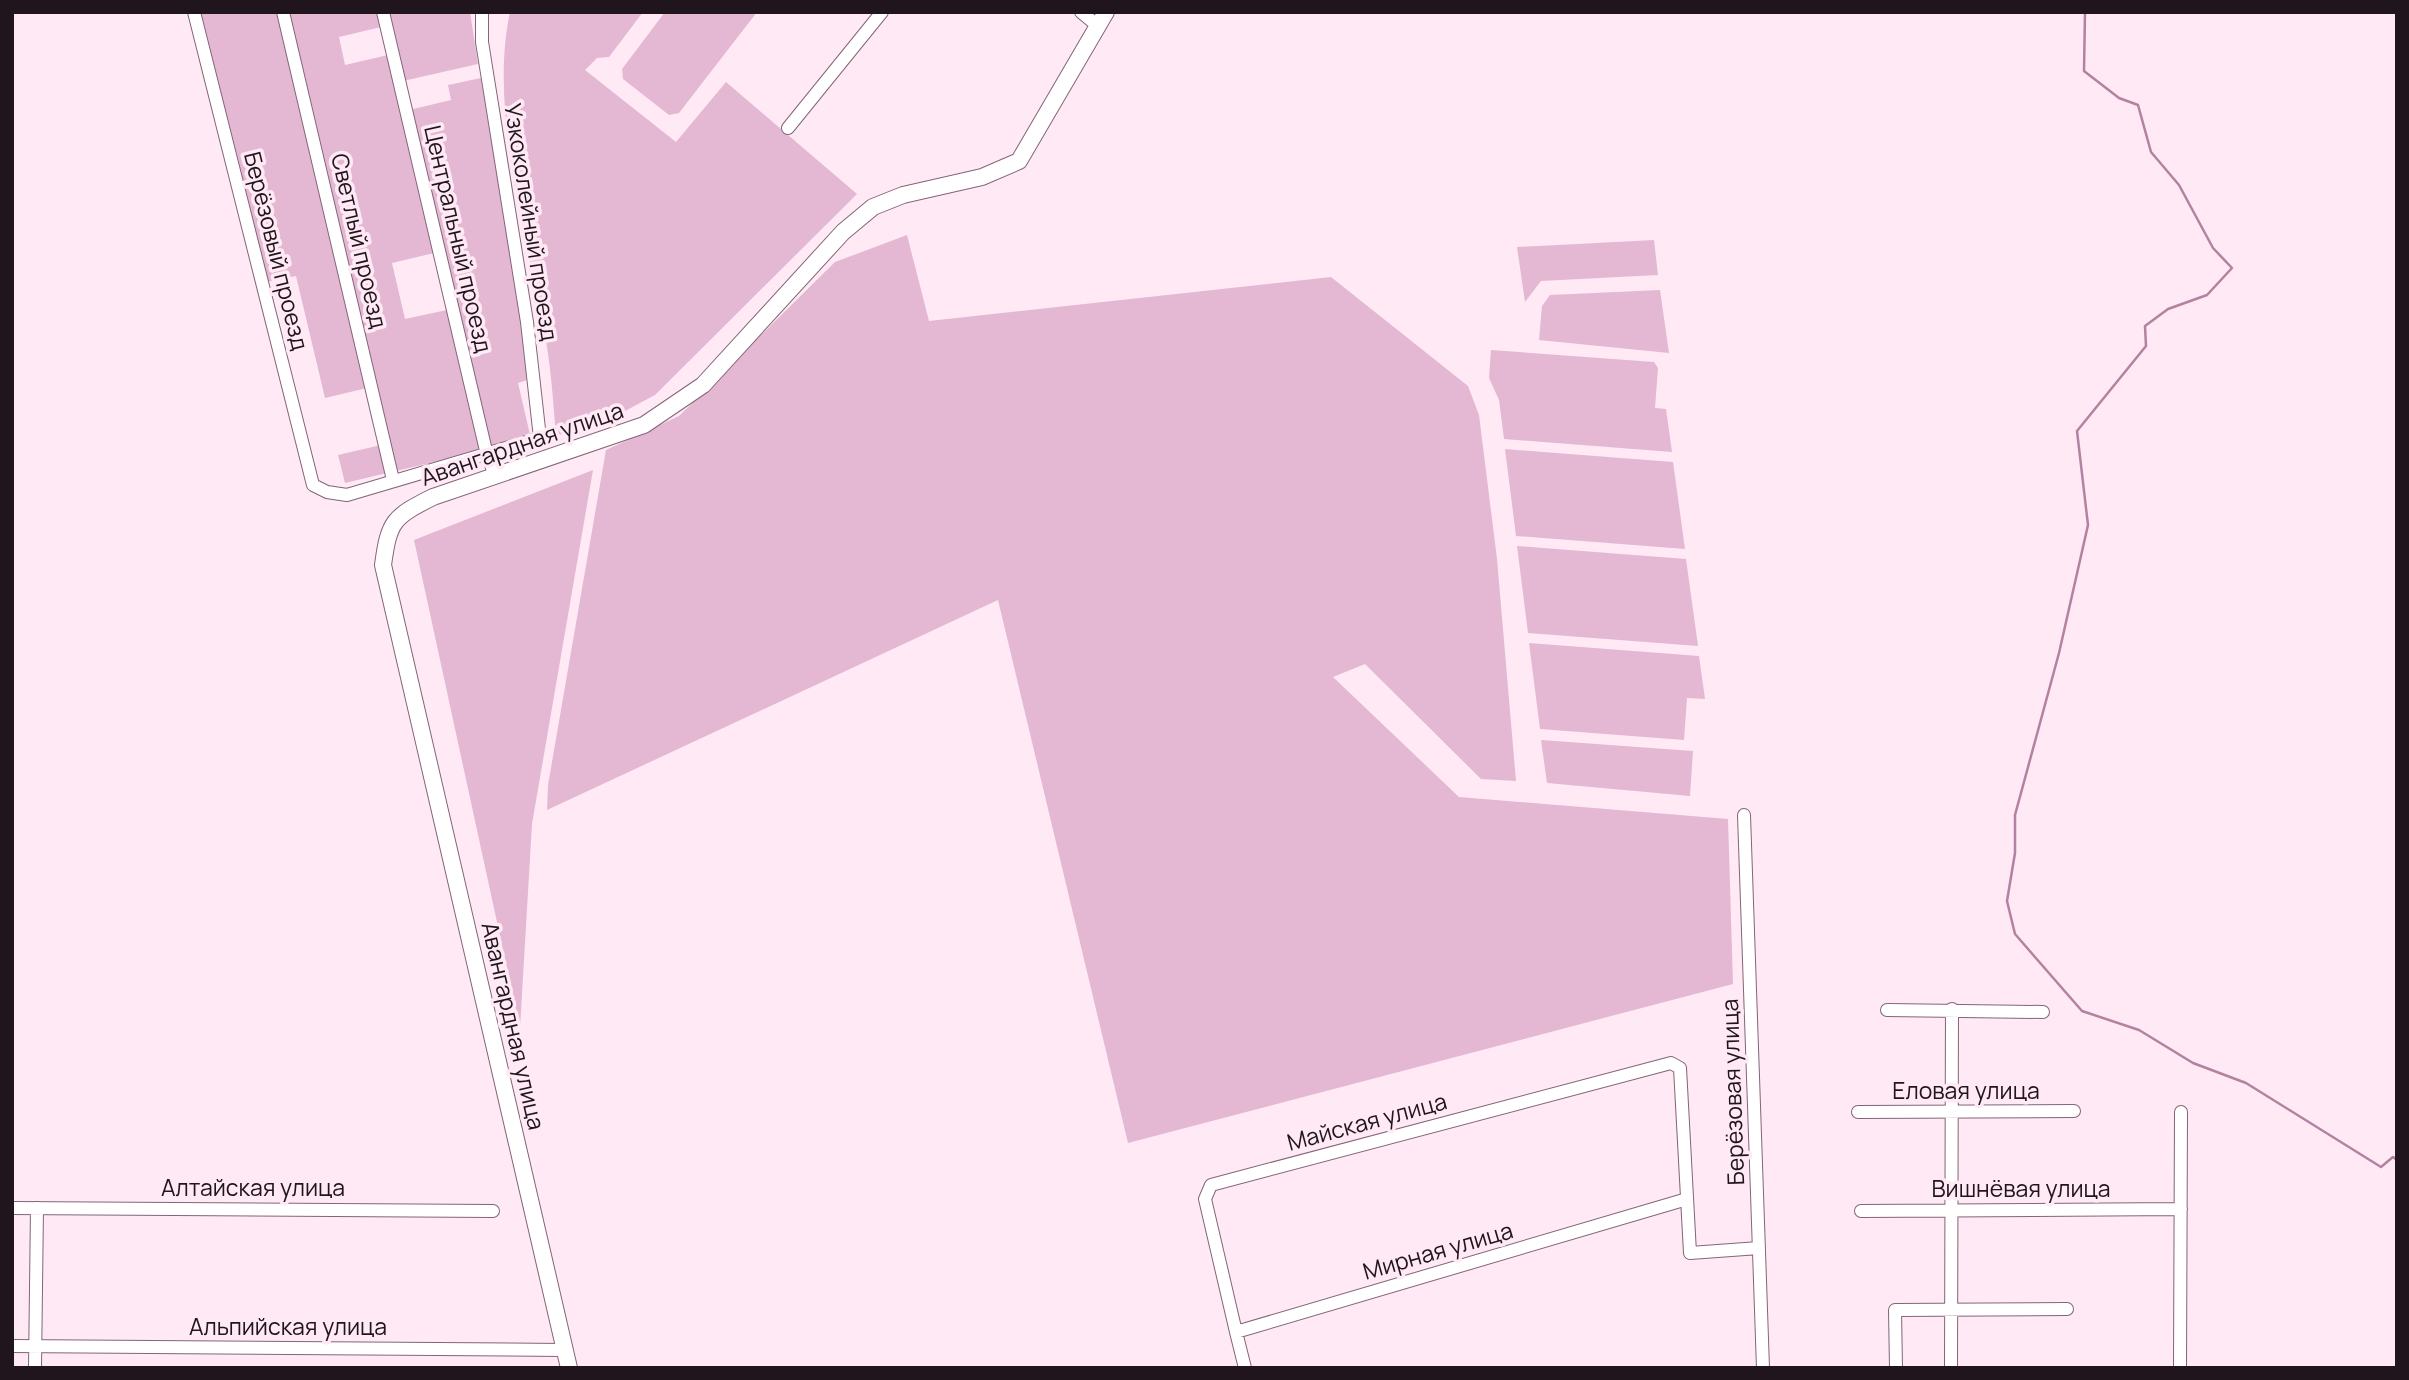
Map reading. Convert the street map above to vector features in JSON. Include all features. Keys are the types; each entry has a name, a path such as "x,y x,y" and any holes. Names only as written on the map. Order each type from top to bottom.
{"main road":[{"name":"Авангардная улица","path":"569,1368 383,565 388,531 407,510 433,496 643,425 703,385 843,232 873,207 903,195 982,177 1019,161 1102,19"}],"street":[{"name":"Берёзовый проезд","path":"194,12 313,485 327,492 347,495 393,480"},
{"name":"Светлый проезд","path":"283,12 393,480"},
{"name":"Центральный проезд","path":"383,12 487,455 495,475"},
{"name":"Узкоколейный проезд","path":"482,12 482,42 527,322 540,438 487,455"},
{"path":"788,128 882,12"},
{"path":"1081,12 1102,19"},
{"path":"393,480 487,455"},
{"name":"Берёзовая улица","path":"1744,815 1763,1368"},
{"path":"1951,1368 1952,1009"},
{"path":"1887,1010 2043,1012"},
{"name":"Майская улица","path":"1236,1332 1205,1199 1211,1185 1671,1063 1680,1068 1687,1199"},
{"name":"Еловая улица","path":"1858,1112 2074,1111"},
{"path":"2180,1368 2181,1112"},
{"path":"1687,1199 1690,1253 1759,1248"},
{"name":"Мирная улица","path":"1236,1332 1687,1199"},
{"name":"Алтайская улица","path":"12,1208 493,1211"},
{"path":"35,1368 37,1208"},
{"name":"Вишнёвая улица","path":"1861,1211 2180,1209"},
{"path":"1896,1368 1895,1310 2067,1310"},
{"path":"1236,1332 1245,1368"},
{"name":"Альпийская улица","path":"12,1346 564,1350"}],"shaded area":[{"path":"199,12 279,12 367,388 325,398 296,276 267,282"},
{"path":"288,12 377,12 381,27 339,37 345,65 388,55 434,253 392,263 405,319 447,310 481,451 396,471"},
{"path":"386,12 470,12 478,64 403,81"},
{"path":"510,12 643,12 609,57 597,58 585,70 676,142 726,82 857,194 655,395 625,411 556,436 546,343 512,171 507,130 504,89"},
{"path":"665,12 757,12 679,113 669,115 623,79 622,69"},
{"path":"481,78 522,325 527,380 518,383 531,439 489,449 409,110 451,100 448,85"},
{"path":"907,235 929,321 1331,277 1468,386 1479,415 1497,559 1516,781 1481,779 1365,664 1333,677 1459,797 1728,819 1733,984 1128,1143 998,600 547,810 548,785 606,450 679,416 835,262"},
{"path":"1654,240 1658,275 1541,281 1525,302 1517,247"},
{"path":"1660,290 1669,353 1539,340 1542,306 1550,295"},
{"path":"1491,350 1654,362 1658,368 1655,408 1666,409 1672,452 1504,439 1499,400 1489,378"},
{"path":"381,445 387,473 345,483 338,455"},
{"path":"1505,449 1673,462 1685,549 1516,536"},
{"path":"593,470 532,824 520,1028 414,540"},
{"path":"1517,546 1686,559 1698,646 1528,633"},
{"path":"1529,643 1699,656 1705,699 1687,698 1684,740 1540,729"},
{"path":"1541,740 1693,751 1690,796 1547,783"}],"waterway":[{"path":"2085,12 2084,71 2119,98 2138,105 2151,152 2179,185 2213,248 2232,268 2207,295 2168,309 2145,326 2146,346 2077,431 2088,525 2059,653 2015,815 2015,853 2007,901 2015,934 2082,1011 2139,1030 2193,1063 2246,1083 2381,1167 2393,1157 2397,1160"}]}
